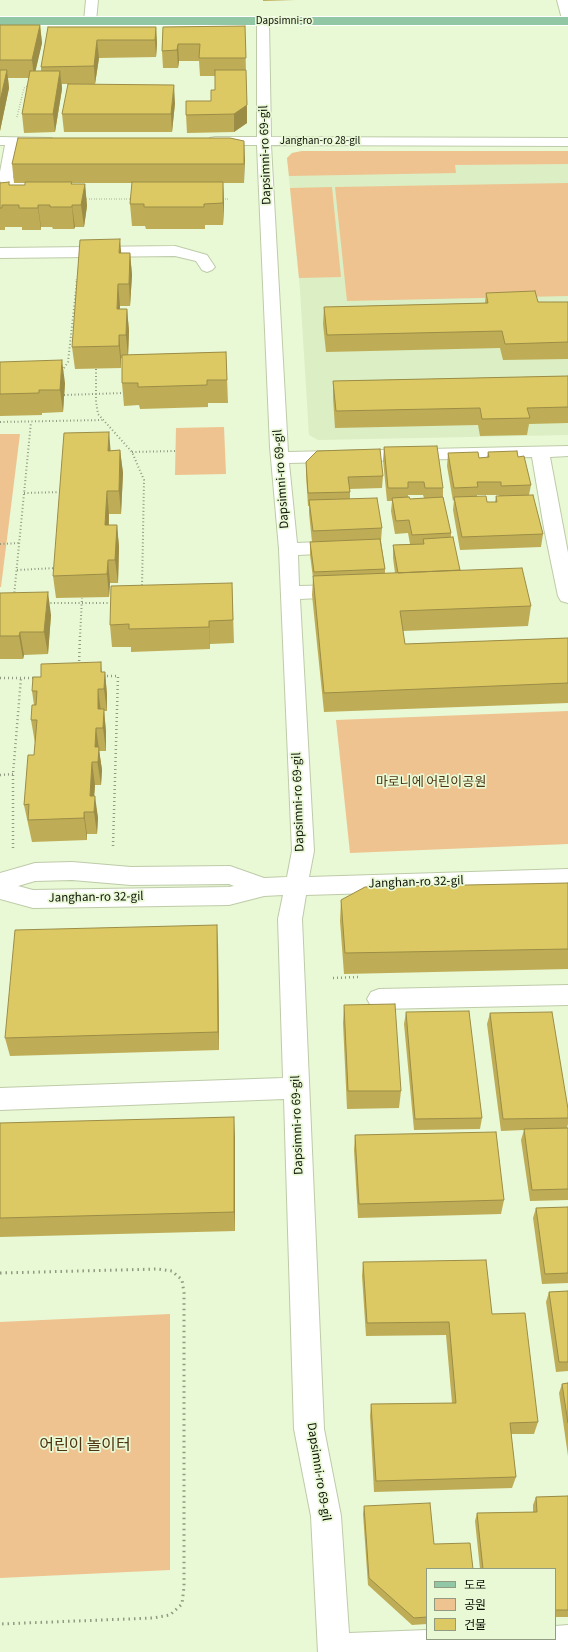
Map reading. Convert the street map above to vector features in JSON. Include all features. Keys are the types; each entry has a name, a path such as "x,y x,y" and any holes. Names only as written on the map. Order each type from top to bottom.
{"main road":[{"name":"Dapsimni-ro","path":"0,21 263,22 568,20"}],"street":[{"path":"90,21 92,0"},
{"name":"Dapsimni-ro","path":"563,0 568,20"},
{"name":"Dapsimni-ro 69-gil","path":"263,22 264,142 280,458 288,549 303,852 290,919 310,1429 326,1516 334,1651"},
{"path":"58,186 22,186 8,182 6,178 7,141 61,141"},
{"name":"Janghan-ro 28-gil","path":"204,141 568,142"},
{"path":"0,253 175,252 191,254 202,258 207,267"},
{"path":"280,458 568,451"},
{"path":"540,452 553,528 568,596"},
{"path":"288,549 360,546"},
{"path":"290,593 360,590"},
{"name":"Janghan-ro 32-gil","path":"0,882 35,872 72,871 131,876 230,875 264,887"},
{"name":"Janghan-ro 32-gil","path":"0,890 34,899 229,896 264,887 568,878"},
{"path":"379,999 568,995"},
{"path":"0,1099 296,1088"},
{"path":"334,1651 568,1641"}],"path":[{"path":"16,119 24,88 28,84 35,83"},
{"path":"79,200 134,199"},
{"path":"220,199 228,199"},
{"path":"60,372 64,369 68,362 80,252"},
{"path":"96,369 98,414 132,452 144,480 142,594"},
{"path":"64,394 124,393"},
{"path":"0,422 102,420"},
{"path":"14,603 32,422"},
{"path":"132,452 176,451"},
{"path":"24,493 64,492"},
{"path":"0,544 20,543"},
{"path":"17,570 58,568"},
{"path":"7,597 14,596"},
{"path":"79,670 82,598"},
{"path":"44,603 117,603"},
{"path":"102,676 118,676 112,853"},
{"path":"0,678 43,677"},
{"path":"14,848 13,774 21,678"},
{"path":"0,775 13,774"},
{"path":"0,1273 158,1269 172,1271 182,1280 184,1293 184,1587 182,1604 170,1615 153,1618 0,1624"}],"shaded area":[{"path":"302,151 568,151 568,435 318,440 309,435 300,290 287,158 292,153"}],"green space":[{"path":"302,151 568,151 568,164 455,165 456,173 289,176 287,158 292,153"},
{"path":"568,183 568,296 347,301 335,187"},
{"path":"332,187 341,277 299,278 290,188"},
{"path":"224,427 226,474 175,475 176,428"},
{"path":"0,434 20,434 1,587 0,587"},
{"name":"마로니에 어린이공원","path":"568,711 568,844 350,853 336,720"},
{"name":"어린이 놀이터","path":"170,1314 170,1570 0,1578 0,1322"}],"building":[{"path":"0,25 40,25 32,60 0,60"},
{"path":"245,26 246,58 199,58 200,44 178,44 177,50 162,51 163,27"},
{"path":"48,27 156,27 155,40 97,40 94,66 41,67"},
{"path":"0,70 7,70 0,101"},
{"path":"215,70 246,70 247,105 234,114 186,115 186,101 211,101 211,90 215,90"},
{"path":"30,71 60,71 53,114 22,114"},
{"path":"68,84 174,85 171,114 62,114"},
{"path":"18,138 230,138 244,141 244,164 12,164"},
{"path":"9,182 9,185 25,185 25,182 72,182 71,184 85,184 81,205 72,205 72,207 50,207 50,205 38,205 38,208 19,208 19,205 2,205 2,208 0,208 0,183"},
{"path":"132,182 223,182 223,203 204,204 204,207 144,207 144,204 130,204"},
{"path":"120,239 119,253 130,253 129,284 118,284 117,309 127,309 126,335 119,335 119,346 72,347 80,240"},
{"path":"535,291 538,302 568,302 568,342 505,344 502,331 327,335 324,307 488,303 486,293"},
{"path":"226,352 227,380 207,380 207,385 138,387 138,383 122,383 122,355"},
{"path":"62,360 60,390 39,390 39,393 0,394 0,362"},
{"path":"568,376 568,407 527,408 530,418 482,419 480,408 336,411 333,381"},
{"path":"109,432 108,451 120,450 119,491 107,491 105,525 117,525 115,560 108,560 107,574 53,576 64,433"},
{"path":"437,446 443,488 425,488 424,482 408,482 408,488 388,488 384,447"},
{"path":"380,449 383,476 348,477 350,492 308,493 306,462 317,451"},
{"path":"517,451 518,457 524,456 531,485 501,486 501,482 477,482 478,487 454,488 448,453 478,452 479,458 489,457 488,452"},
{"path":"533,495 543,534 462,537 454,497 486,496 487,502 497,502 496,496"},
{"path":"409,497 410,499 443,497 451,533 412,535 409,520 396,521 392,498"},
{"path":"377,498 382,528 313,531 309,500"},
{"path":"453,537 460,570 398,573 393,545 424,544 423,539"},
{"path":"380,539 385,569 314,572 310,542"},
{"path":"522,568 531,606 400,611 405,644 568,638 568,683 324,693 313,576"},
{"path":"232,583 233,620 209,621 209,627 129,629 129,624 110,625 111,586"},
{"path":"48,592 44,632 20,632 19,636 0,636 0,593"},
{"path":"101,662 101,672 105,672 104,689 98,689 98,709 104,709 103,728 96,728 95,747 99,747 98,762 92,762 90,796 95,796 94,812 84,812 84,818 28,820 29,804 24,805 28,755 34,755 37,720 31,720 32,705 36,705 37,691 32,691 33,677 41,677 41,664"},
{"path":"568,883 568,949 345,953 341,900 365,887"},
{"path":"217,925 218,1032 5,1038 15,930"},
{"path":"395,1004 401,1091 348,1091 344,1005"},
{"path":"469,1011 482,1118 415,1119 406,1012"},
{"path":"552,1012 568,1109 568,1118 503,1119 490,1013"},
{"path":"234,1117 234,1212 0,1218 0,1123"},
{"path":"568,1128 568,1189 532,1190 524,1129"},
{"path":"496,1132 504,1200 359,1204 355,1135"},
{"path":"568,1207 568,1273 545,1274 536,1208"},
{"path":"486,1260 492,1314 525,1313 538,1422 510,1423 516,1477 376,1481 371,1404 456,1403 449,1322 367,1323 363,1262"},
{"path":"568,1291 568,1362 559,1362 549,1292"},
{"path":"568,1383 568,1423 562,1384"},
{"path":"568,1496 568,1610 556,1610 556,1568 483,1568 477,1513 537,1512 536,1497"},
{"path":"430,1503 434,1544 470,1543 473,1568 426,1568 426,1617 414,1618 369,1578 364,1506"}]}
